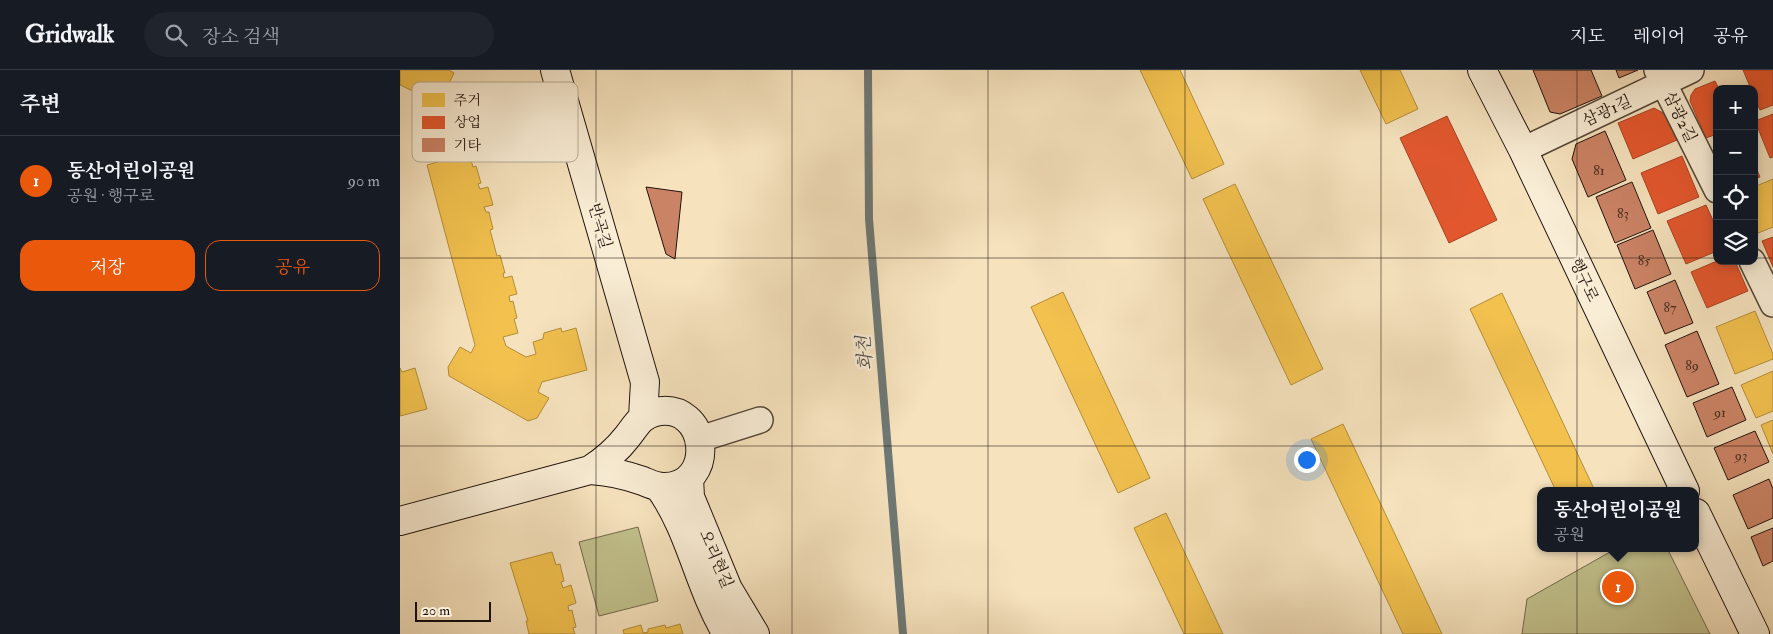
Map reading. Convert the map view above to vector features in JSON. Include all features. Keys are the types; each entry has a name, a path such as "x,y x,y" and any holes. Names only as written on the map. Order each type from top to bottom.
{"street":[{"name":"행구로","path":"1482,70 1523,150 1683,487"},
{"name":"삼광1길","path":"1523,150 1661,77 1691,70"},
{"name":"삼광2길","path":"1661,77 1713,182"},
{"name":"반곡길","path":"578,150 645,382 646,422"},
{"path":"1754,265 1773,304"},
{"path":"400,521 590,470 604,462 646,422 679,414 689,420 698,432 701,456 689,478 678,485 666,487 607,471 590,470"},
{"path":"700,439 760,420"},
{"path":"646,422 626,449 628,461 633,472 651,484"},
{"name":"오리현길","path":"689,478 690,497 728,589 755,634"},
{"name":"오리현길","path":"651,484 670,501 708,596 726,634"},
{"path":"1699,519 1755,634"}],"green space":[{"path":"638,527 658,601 599,616 579,542"},
{"path":"1610,552 1669,552 1710,634 1522,634 1527,599"}],"building: 주거":[{"path":"400,70 449,70 454,73 450,82 412,82 412,91 400,85"},
{"path":"1140,70 1180,70 1224,164 1192,179"},
{"path":"1360,70 1400,70 1418,109 1386,124"},
{"path":"438,162 472,162 473,167 476,166 481,183 478,184 480,189 488,187 493,205 484,207 486,212 489,212 493,229 490,230 497,256 500,255 505,273 503,273 504,278 512,276 517,294 509,296 510,302 513,301 517,318 514,319 518,333 503,337 506,346 526,357 536,354 533,342 543,339 544,333 561,328 562,332 576,328 587,370 542,382 538,392 549,398 537,418 528,421 449,376 448,367 460,347 471,353 475,345 427,165"},
{"path":"1773,179 1773,227 1758,233 1758,220 1758,185"},
{"path":"1235,184 1323,369 1291,385 1203,199"},
{"path":"1063,292 1150,478 1118,493 1031,307"},
{"path":"1502,293 1593,487 1554,487 1470,309"},
{"path":"1755,311 1773,354 1773,359 1735,374 1716,327"},
{"path":"400,368 402,372 415,368 427,409 400,416"},
{"path":"1773,371 1773,411 1756,418 1741,385"},
{"path":"1773,420 1773,454 1761,425"},
{"path":"1343,424 1442,634 1403,634 1311,439"},
{"path":"1166,513 1223,634 1184,634 1134,528"},
{"path":"552,552 556,565 560,564 564,581 561,582 563,588 571,585 576,603 568,606 569,611 572,610 576,627 573,628 575,634 529,634 526,621 528,621 510,563"},
{"path":"680,624 683,634 624,634 623,630 641,625 643,633 648,632 648,629 665,625 666,628"}],"building: 상업":[{"path":"1743,70 1773,70 1773,105 1760,110 1758,105 1758,85 1749,85"},
{"path":"1715,81 1717,85 1713,85 1713,135 1706,138 1690,101 1695,89"},
{"path":"1654,108 1665,114 1677,140 1633,159 1618,123"},
{"path":"1773,114 1773,157 1770,158 1758,128 1758,120"},
{"path":"1447,116 1497,220 1449,243 1400,138"},
{"path":"1682,156 1699,197 1658,214 1641,173"},
{"path":"1706,205 1713,220 1713,253 1686,264 1667,221"},
{"path":"1773,237 1773,267 1762,241"},
{"path":"1713,263 1713,265 1737,265 1748,291 1707,308 1691,272"}],"building: 기타":[{"path":"1533,70 1591,70 1602,96 1560,114 1550,112"},
{"path":"1616,70 1638,70 1619,78"},
{"path":"1605,131 1626,180 1588,197 1572,159 1576,144"},
{"path":"1632,182 1651,228 1615,243 1596,197"},
{"path":"646,187 682,192 675,259 666,254"},
{"path":"1653,230 1671,274 1635,289 1617,245"},
{"path":"1675,280 1693,323 1665,334 1647,292"},
{"path":"1697,331 1719,384 1687,397 1665,345"},
{"path":"1732,387 1746,420 1707,437 1693,403"},
{"path":"1755,431 1769,462 1728,480 1714,448"},
{"path":"1769,479 1773,489 1773,518 1748,529 1733,495"},
{"path":"1773,528 1773,561 1763,566 1751,537"}],"waterway":[{"name":"화천","path":"868,70 869,219 903,634"}],"place":[{"name":"동산어린이공원","path":"1618,587"}]}
